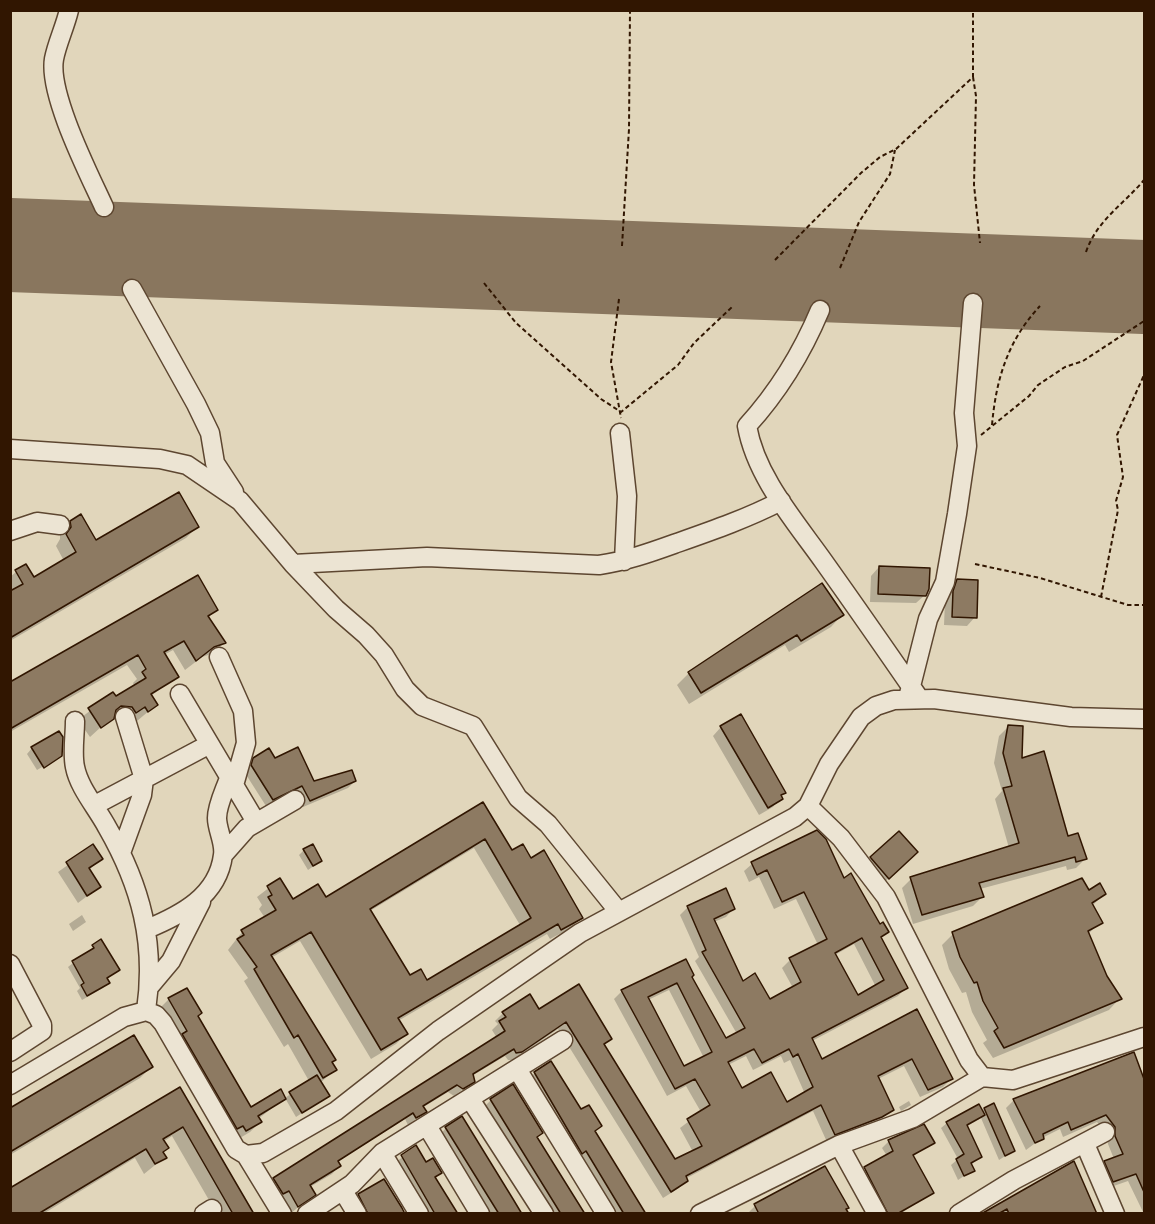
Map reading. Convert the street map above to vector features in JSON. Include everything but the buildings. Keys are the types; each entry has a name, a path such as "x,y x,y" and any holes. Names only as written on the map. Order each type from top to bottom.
{"street":[{"path":"69,10 54,60 55,84 78,150 104,207"},
{"path":"132,289 196,404 210,434 215,464 240,501 293,564 336,609 366,635 384,656 405,689 422,706 473,726 518,798 548,824 619,912"},
{"path":"913,694 928,619 945,582 967,446 964,413 973,303"},
{"path":"820,310 807,342 773,398 747,426 760,466 781,501 913,694"},
{"path":"620,433 627,496 624,561"},
{"path":"10,449 160,459 187,465 240,501"},
{"path":"293,564 427,557 599,566 624,561 705,536 745,520 781,501"},
{"path":"10,531 37,522 60,525"},
{"path":"219,657 243,711 246,743 217,816 224,854"},
{"path":"180,694 256,822"},
{"path":"246,1155 263,1153 336,1111 487,996 580,933 795,817 808,806 829,764 861,717 876,706 913,694 1071,717 1144,719"},
{"path":"121,853 141,795 144,778 125,717"},
{"path":"75,721 74,765 79,783 95,805 121,853 139,899 147,929 151,961 146,1011"},
{"path":"95,805 208,744"},
{"path":"150,986 171,961 216,875 224,854 247,828 295,800"},
{"path":"808,806 841,838 886,897 969,1059 982,1077"},
{"path":"147,929 180,915 204,895"},
{"path":"10,964 42,1025 42,1031 36,1037 10,1052"},
{"path":"10,1085 124,1017 146,1011 156,1015 163,1023 229,1138 236,1149 246,1155 282,1214"},
{"path":"700,1214 839,1146 913,1118 982,1077 1012,1080 1144,1037"},
{"path":"307,1214 343,1191 382,1153 563,1040"},
{"path":"517,1069 606,1214"},
{"path":"470,1099 544,1214"},
{"path":"427,1126 480,1214"},
{"path":"963,1212 1014,1180 1105,1132"},
{"path":"1085,1144 1115,1214"},
{"path":"839,1146 877,1214"},
{"path":"382,1153 420,1214"},
{"path":"343,1191 357,1214"}],"path":[{"path":"622,246 629,129 630,10"},
{"path":"973,10 973,76 976,96 974,185 980,243"},
{"path":"775,260 861,172 880,157 896,149 973,76"},
{"path":"840,268 859,222 890,174 896,149"},
{"path":"1086,252 1099,226 1144,180"},
{"path":"484,283 516,323 601,399 621,412"},
{"path":"619,299 611,362 621,412 620,433"},
{"path":"992,425 994,391 1000,370 1015,336 1040,306"},
{"path":"621,412 678,365 694,343 732,307"},
{"path":"967,446 1052,375 1065,367 1083,361 1144,321"},
{"path":"1101,597 1118,510 1116,501 1122,482 1118,435 1136,399 1144,375"},
{"path":"975,564 1040,578 1128,604 1144,605"}],"runway":[{"path":"10,245 1144,287"}]}
